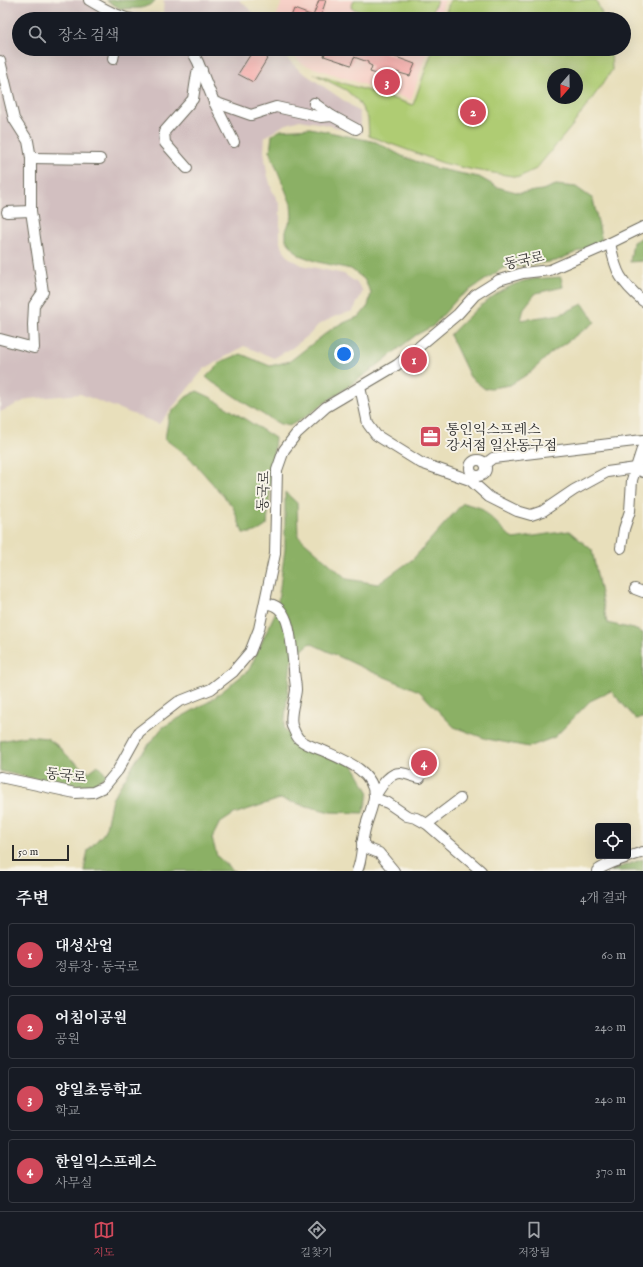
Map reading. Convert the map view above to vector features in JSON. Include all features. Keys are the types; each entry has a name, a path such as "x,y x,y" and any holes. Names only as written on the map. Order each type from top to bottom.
{"street":[{"path":"90,0 106,12"},
{"path":"195,56 202,70 214,102 234,142"},
{"path":"0,61 14,119 28,141 31,158 32,211 43,292 34,305 34,348 0,339"},
{"path":"186,168 165,143 164,132 193,99 197,73 202,70"},
{"path":"214,102 251,115 276,106 321,117 332,116"},
{"path":"314,103 332,116 356,129"},
{"path":"31,158 100,159"},
{"path":"7,212 32,211"},
{"name":"동국로","path":"0,777 75,793 93,792 104,786 118,770 139,732 178,702 211,689 233,672 250,652 259,629 275,554 277,470 284,450 297,433 326,407 397,366 458,314 475,295 499,280 522,274 550,270 643,227"},
{"path":"610,243 615,266 620,278 643,302"},
{"path":"360,387 368,424 376,435 421,463 472,477"},
{"path":"639,470 607,472 574,490 543,511 530,515 489,497 472,477 471,468 474,462 479,461 485,464 493,458 643,440"},
{"path":"622,548 624,529 630,511 632,480 639,470 643,446"},
{"path":"265,604 277,606 287,620 294,657 296,683 292,719 292,725 295,732 299,739 363,772 369,779 373,788 374,798"},
{"path":"358,871 364,831 374,798 382,785 392,775 400,773 420,778"},
{"path":"374,798 388,803 408,816 416,818 427,824 481,871"},
{"path":"427,824 460,800"},
{"path":"362,843 369,849 379,853 394,871"},
{"path":"598,871 598,869 643,852"}],"shaded area":[{"path":"0,0 99,0 120,12 12,12 12,56 284,56 298,69 359,112 362,134 300,120 284,125 265,137 264,151 267,173 272,190 280,205 280,243 288,257 302,265 344,274 357,283 363,291 353,311 336,316 318,325 309,335 292,348 274,358 244,346 204,369 159,424 80,394 28,399 0,412"},
{"path":"164,0 239,0 253,12 163,12"},
{"path":"283,0 445,0 441,12 278,12"},
{"path":"295,56 426,56 411,100 302,64"}],"green space":[{"path":"106,0 155,0 154,3 142,8 121,9"},
{"path":"354,0 437,0 433,12 362,12 351,8"},
{"path":"450,0 596,0 601,12 446,12"},
{"path":"430,56 611,56 612,70 572,126 536,169 519,177 474,170 443,163 369,136 368,118 358,101 346,90 314,74 413,105"},
{"path":"310,128 376,142 402,156 434,168 479,177 497,187 520,193 542,190 556,185 576,187 593,199 602,241 556,261 503,268 458,298 433,326 416,335 374,368 302,419 289,426 280,424 206,377 222,361 241,354 270,366 290,361 334,327 360,316 368,306 371,293 364,279 351,269 318,262 299,255 286,240 286,230 292,217 291,204 270,152 272,135 281,130"},
{"path":"643,237 643,261 630,262 633,242"},
{"path":"561,277 563,287 536,293 524,308 521,320 561,314 583,304 595,322 551,353 531,372 510,385 485,389 470,377 450,335 484,303 503,290 528,280"},
{"path":"197,391 210,397 275,438 267,525 256,532 243,533 233,507 190,458 165,439 169,415 186,397"},
{"path":"285,492 297,503 298,536 347,579 378,584 413,559 463,503 481,508 513,539 569,531 592,550 607,623 634,629 643,633 643,718 636,719 611,691 590,701 555,737 529,747 487,739 454,727 419,691 370,671 310,643 291,661 284,728 304,749 353,765 369,793 363,813 330,812 280,799 234,814 219,824 212,838 217,856 235,871 84,871 88,850 103,834 106,827 112,799 137,759 163,727 210,701 249,670 277,609 285,549"},
{"path":"27,736 47,738 58,746 71,759 89,772 98,765 107,775 90,787 57,784 0,771 0,741"},
{"path":"643,859 643,871 610,871"}],"building":[{"path":"319,0 326,0 322,12 314,12"},
{"path":"294,9 302,12 293,12"},
{"path":"250,56 269,56 253,82 238,74"},
{"path":"324,56 393,56 415,64 410,76 396,72 393,79 370,72 372,66 368,64 368,62 354,57 351,65"}],"place":[{"name":"양일초등학교","path":"387,82"},
{"name":"어침이공원","path":"473,112"},
{"name":"대성산업","path":"414,360"},
{"name":"통인익스프레스 강서점 일산동구점","path":"430,437"},
{"name":"한일익스프레스","path":"424,763"}]}
